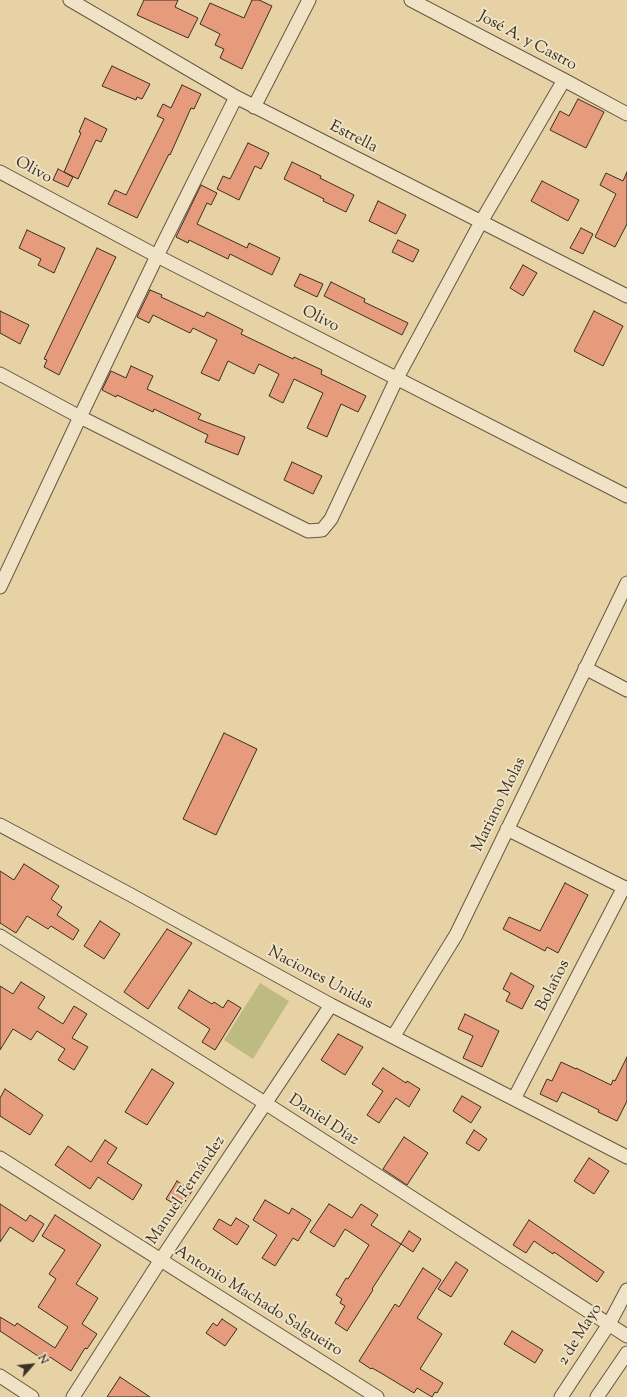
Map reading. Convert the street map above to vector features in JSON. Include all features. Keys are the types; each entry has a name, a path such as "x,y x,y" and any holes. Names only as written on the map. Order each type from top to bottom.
{"street":[{"name":"Estrella","path":"70,0 236,97 627,296"},
{"path":"254,106 309,0"},
{"name":"José A. y Castro","path":"411,0 627,114"},
{"path":"0,374 308,531 322,530 331,519 397,378 481,222 564,80"},
{"path":"0,587 157,256 236,97"},
{"name":"Olivo","path":"0,172 157,256 627,496"},
{"name":"Mariano Molas","path":"393,1037 456,935 627,583"},
{"path":"585,668 627,690"},
{"name":"Naciones Unidas","path":"0,825 331,1005 627,1158"},
{"path":"508,829 625,888"},
{"name":"Bolaños","path":"514,1099 625,888"},
{"name":"Daniel Díaz","path":"0,936 627,1336"},
{"name":"Manuel Fernández","path":"73,1397 160,1261 331,1005"},
{"name":"Antonio Machado Salgueiro","path":"0,1158 160,1261 377,1397"},
{"name":"2 de Mayo","path":"561,1397 609,1324 627,1290"},
{"path":"597,1397 627,1353"},
{"path":"0,1376 32,1397"}],"shaded area":[{"path":"260,983 289,1001 253,1059 224,1040"}],"building":[{"path":"144,0 178,0 175,7 198,18 188,38 137,15"},
{"path":"252,0 259,0 272,6 242,69 220,58 224,49 215,45 220,34 200,24 210,3 244,18"},
{"path":"112,66 150,84 142,99 137,97 136,100 102,86"},
{"path":"182,85 201,94 194,109 191,108 170,155 169,154 137,218 108,204 115,190 126,195 164,119 157,116 163,104 171,108"},
{"path":"578,99 604,112 586,148 550,130 560,111 569,116"},
{"path":"85,118 107,129 101,142 96,140 78,179 64,172 81,133 79,132"},
{"path":"248,143 269,153 261,169 255,166 239,200 217,189 223,176 230,179"},
{"path":"292,162 321,176 320,178 354,195 346,212 284,179"},
{"path":"58,169 73,177 68,187 53,180"},
{"path":"627,172 627,224 615,247 595,237 616,194 600,185 606,173 623,181"},
{"path":"542,181 579,200 568,221 531,201"},
{"path":"201,185 217,193 211,205 207,203 197,224 247,248 249,243 280,258 272,275 230,254 228,259 189,240 188,243 176,237"},
{"path":"378,201 406,215 396,234 369,221"},
{"path":"581,228 593,234 583,254 570,248"},
{"path":"27,230 65,248 54,273 38,265 41,259 19,248"},
{"path":"398,240 419,250 413,262 392,252"},
{"path":"97,248 116,257 59,375 44,367 47,360 44,359"},
{"path":"523,265 537,273 523,296 510,288"},
{"path":"300,274 323,284 317,297 294,286"},
{"path":"331,282 365,299 364,302 408,323 402,335 324,296"},
{"path":"150,290 162,295 161,297 204,317 207,312 243,330 241,334 293,359 294,357 322,370 321,374 366,396 358,412 341,404 327,437 307,428 323,393 294,379 283,403 269,396 279,374 259,364 254,374 228,361 219,381 201,373 217,340 193,328 190,333 153,315 149,323 137,317"},
{"path":"0,311 29,325 20,344 0,333"},
{"path":"594,311 623,326 603,366 574,351"},
{"path":"131,366 153,376 147,389 201,414 198,419 245,437 238,455 205,442 208,435 154,409 153,412 117,395 116,397 102,390 111,371 126,378"},
{"path":"292,462 322,476 313,494 284,480"},
{"path":"224,733 257,749 216,835 183,819"},
{"path":"24,864 59,886 51,899 62,907 57,915 79,930 73,940 51,926 48,929 27,916 16,933 0,923 0,871 14,880"},
{"path":"565,883 588,895 558,953 547,947 545,951 503,929 509,917 540,931"},
{"path":"100,921 120,934 104,959 84,946"},
{"path":"167,929 192,943 148,1009 124,992"},
{"path":"511,973 534,986 522,1009 506,1001 510,993 503,989"},
{"path":"21,982 45,997 38,1008 63,1024 74,1006 87,1014 72,1038 88,1047 74,1070 58,1060 65,1049 37,1031 31,1040 13,1029 0,1050 0,986 13,994"},
{"path":"189,990 212,1004 214,1002 223,1008 228,1000 241,1008 215,1050 202,1042 210,1029 178,1008"},
{"path":"465,1014 499,1031 482,1067 463,1058 473,1036 458,1029"},
{"path":"338,1034 363,1047 345,1075 321,1060"},
{"path":"627,1057 627,1101 617,1121 598,1112 599,1110 562,1092 557,1102 540,1094 547,1079 552,1081 561,1062 611,1085 613,1080 615,1081"},
{"path":"383,1068 406,1083 407,1081 420,1089 409,1107 396,1098 379,1123 367,1115 383,1091 372,1084"},
{"path":"152,1069 174,1083 147,1125 125,1112"},
{"path":"5,1089 43,1115 30,1135 0,1116 0,1098"},
{"path":"462,1096 481,1107 471,1123 453,1111"},
{"path":"474,1130 487,1139 479,1151 466,1143"},
{"path":"404,1137 428,1153 407,1185 383,1169"},
{"path":"105,1140 117,1148 107,1163 142,1185 133,1200 98,1177 90,1189 55,1165 68,1146 91,1162"},
{"path":"589,1158 609,1171 594,1194 574,1181"},
{"path":"177,1181 192,1191 181,1208 166,1199"},
{"path":"265,1200 289,1214 292,1208 311,1220 298,1241 293,1238 275,1266 262,1258 277,1235 253,1220"},
{"path":"0,1204 26,1221 30,1215 44,1224 33,1242 10,1227 0,1242"},
{"path":"329,1204 352,1218 361,1204 378,1215 371,1225 401,1244 347,1331 335,1323 345,1306 340,1303 342,1299 336,1295 346,1278 348,1279 369,1245 345,1229 334,1247 310,1232"},
{"path":"55,1215 101,1245 76,1284 98,1298 82,1324 97,1334 87,1349 85,1348 71,1371 50,1357 47,1362 0,1331 0,1317 15,1326 17,1323 55,1348 68,1327 38,1307 56,1279 49,1274 65,1250 42,1236"},
{"path":"236,1218 249,1226 237,1245 213,1229 219,1219 231,1226"},
{"path":"529,1220 604,1272 597,1282 554,1252 553,1254 534,1241 526,1253 513,1245"},
{"path":"409,1231 421,1239 413,1252 401,1244"},
{"path":"456,1262 468,1270 451,1297 438,1289"},
{"path":"423,1268 441,1280 417,1318 442,1334 420,1369 443,1383 437,1393 435,1392 432,1397 417,1388 414,1393 359,1361 395,1304 399,1307"},
{"path":"222,1319 237,1329 225,1346 206,1333 213,1323 217,1326"},
{"path":"512,1331 543,1350 535,1363 504,1344"},
{"path":"120,1377 150,1397 107,1397"}]}
